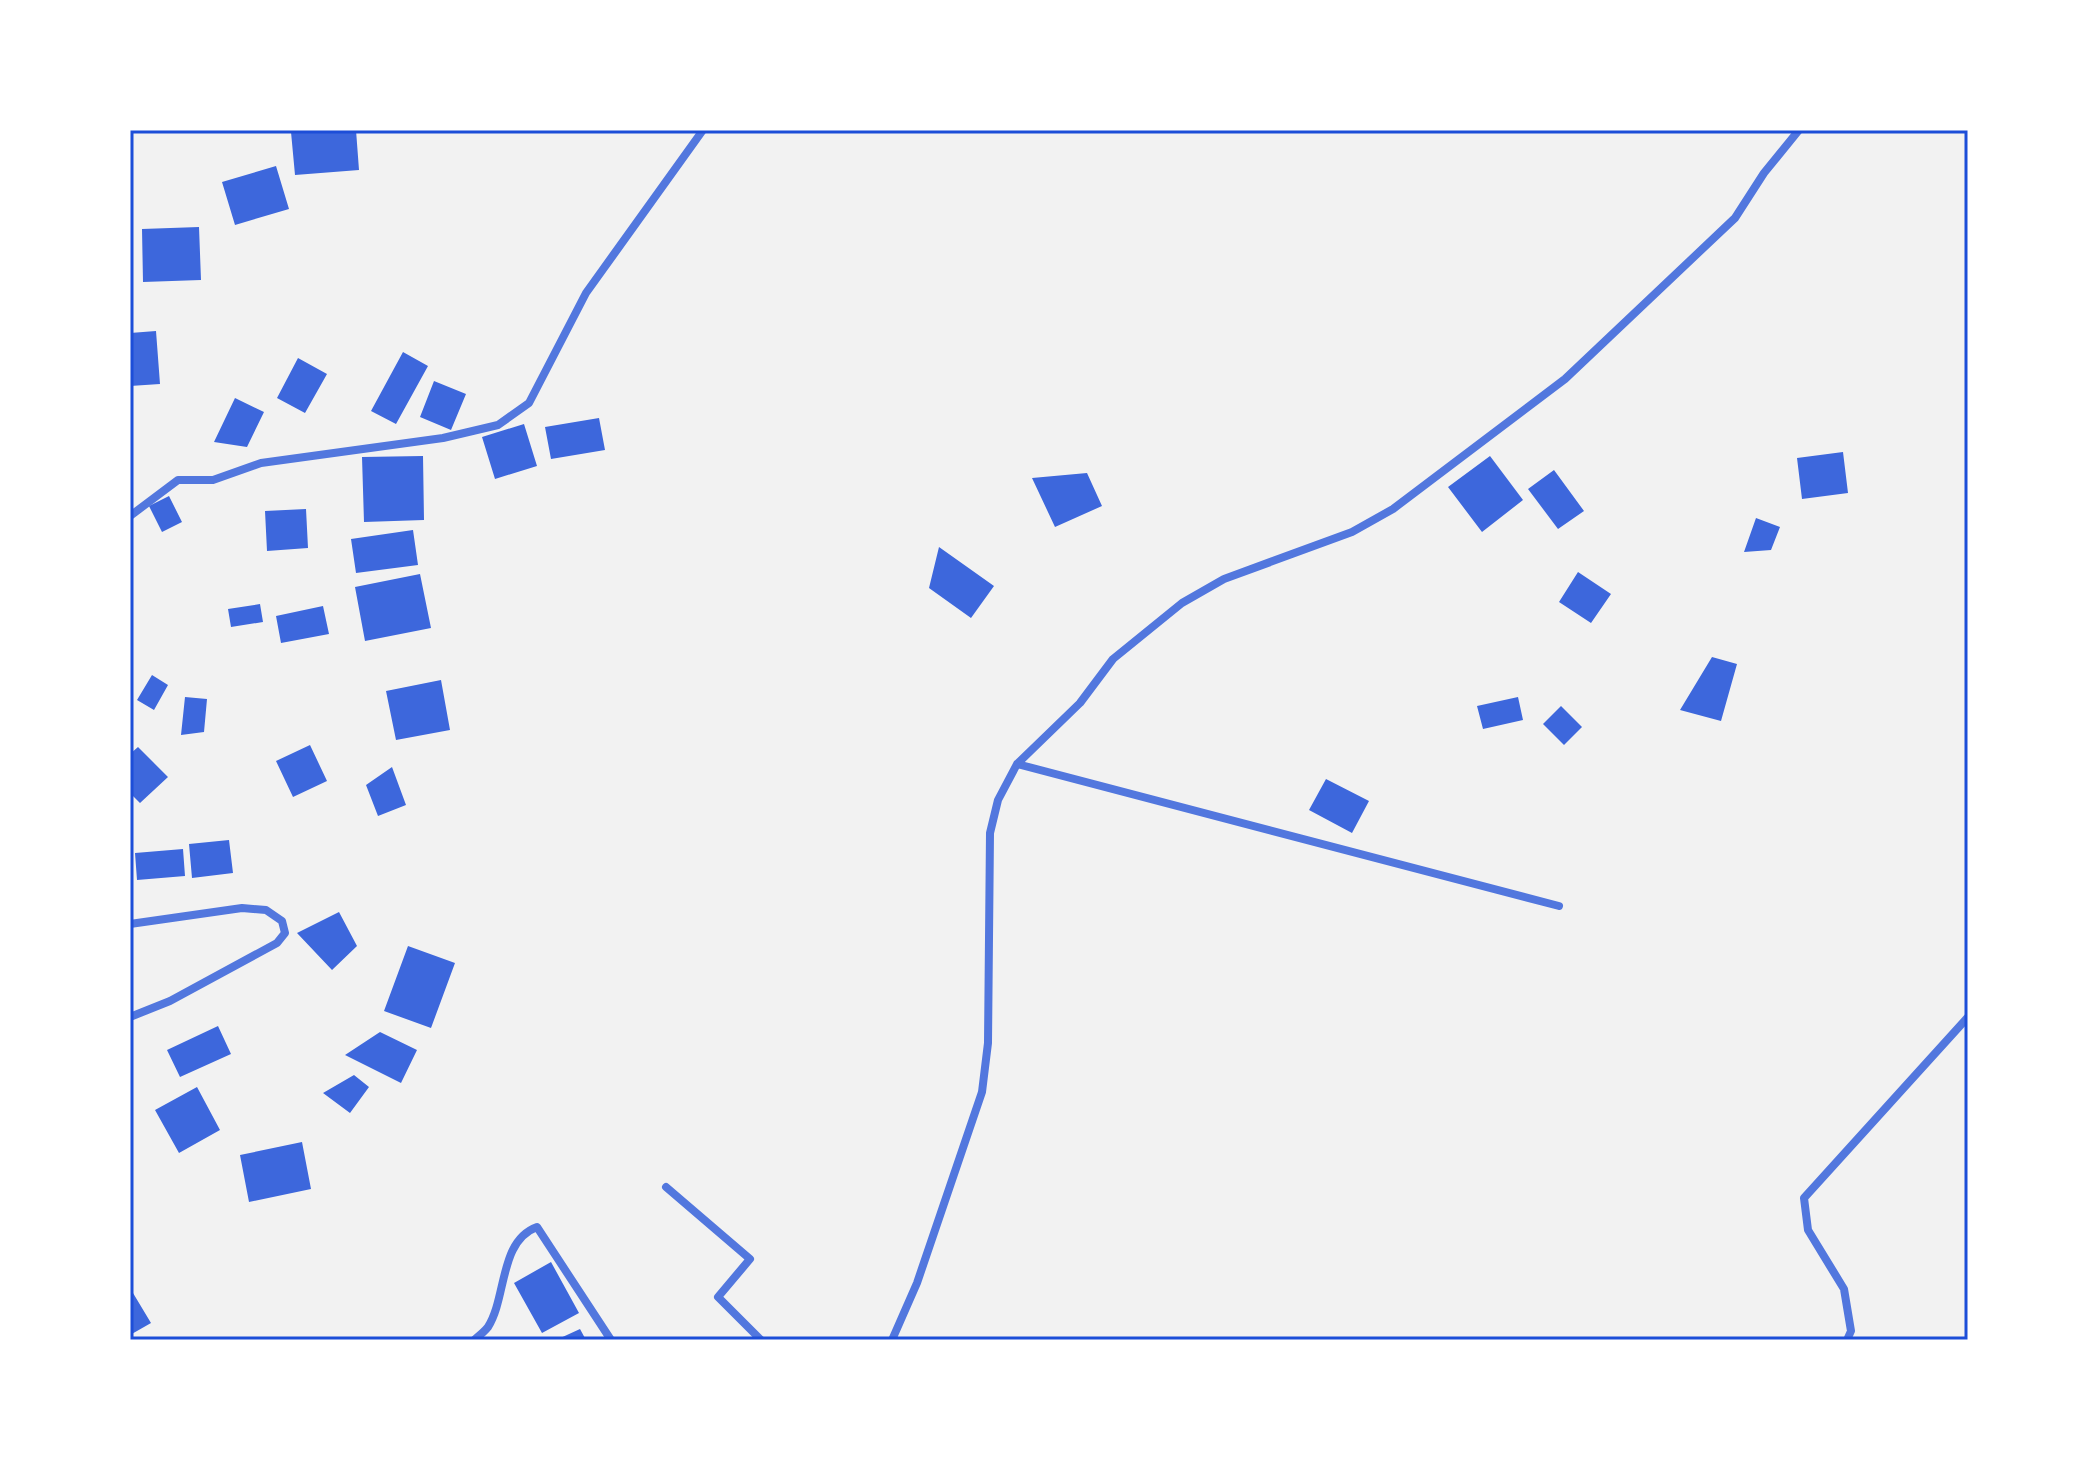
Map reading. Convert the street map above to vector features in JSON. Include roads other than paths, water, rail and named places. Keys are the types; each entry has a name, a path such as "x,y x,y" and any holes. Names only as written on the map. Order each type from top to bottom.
{"street":[{"path":"130,516 178,480 213,480 261,463 443,438 498,425 529,403 586,293 703,130"},
{"path":"892,1340 917,1283 982,1092 988,1043 990,833 998,800 1017,764 1080,703 1113,659 1182,603 1224,579 1352,532 1393,509 1565,379 1735,218 1764,173 1799,130"},
{"path":"1017,764 1559,906"},
{"path":"130,924 242,908 266,910 282,921 285,933 277,943 210,980 130,1017"},
{"path":"1847,1340 1851,1331 1844,1289 1808,1230 1804,1198 1968,1017"},
{"path":"666,1187 750,1259 718,1297 761,1340"},
{"path":"475,1340 488,1326 514,1248 524,1232 537,1227 611,1340"}]}
